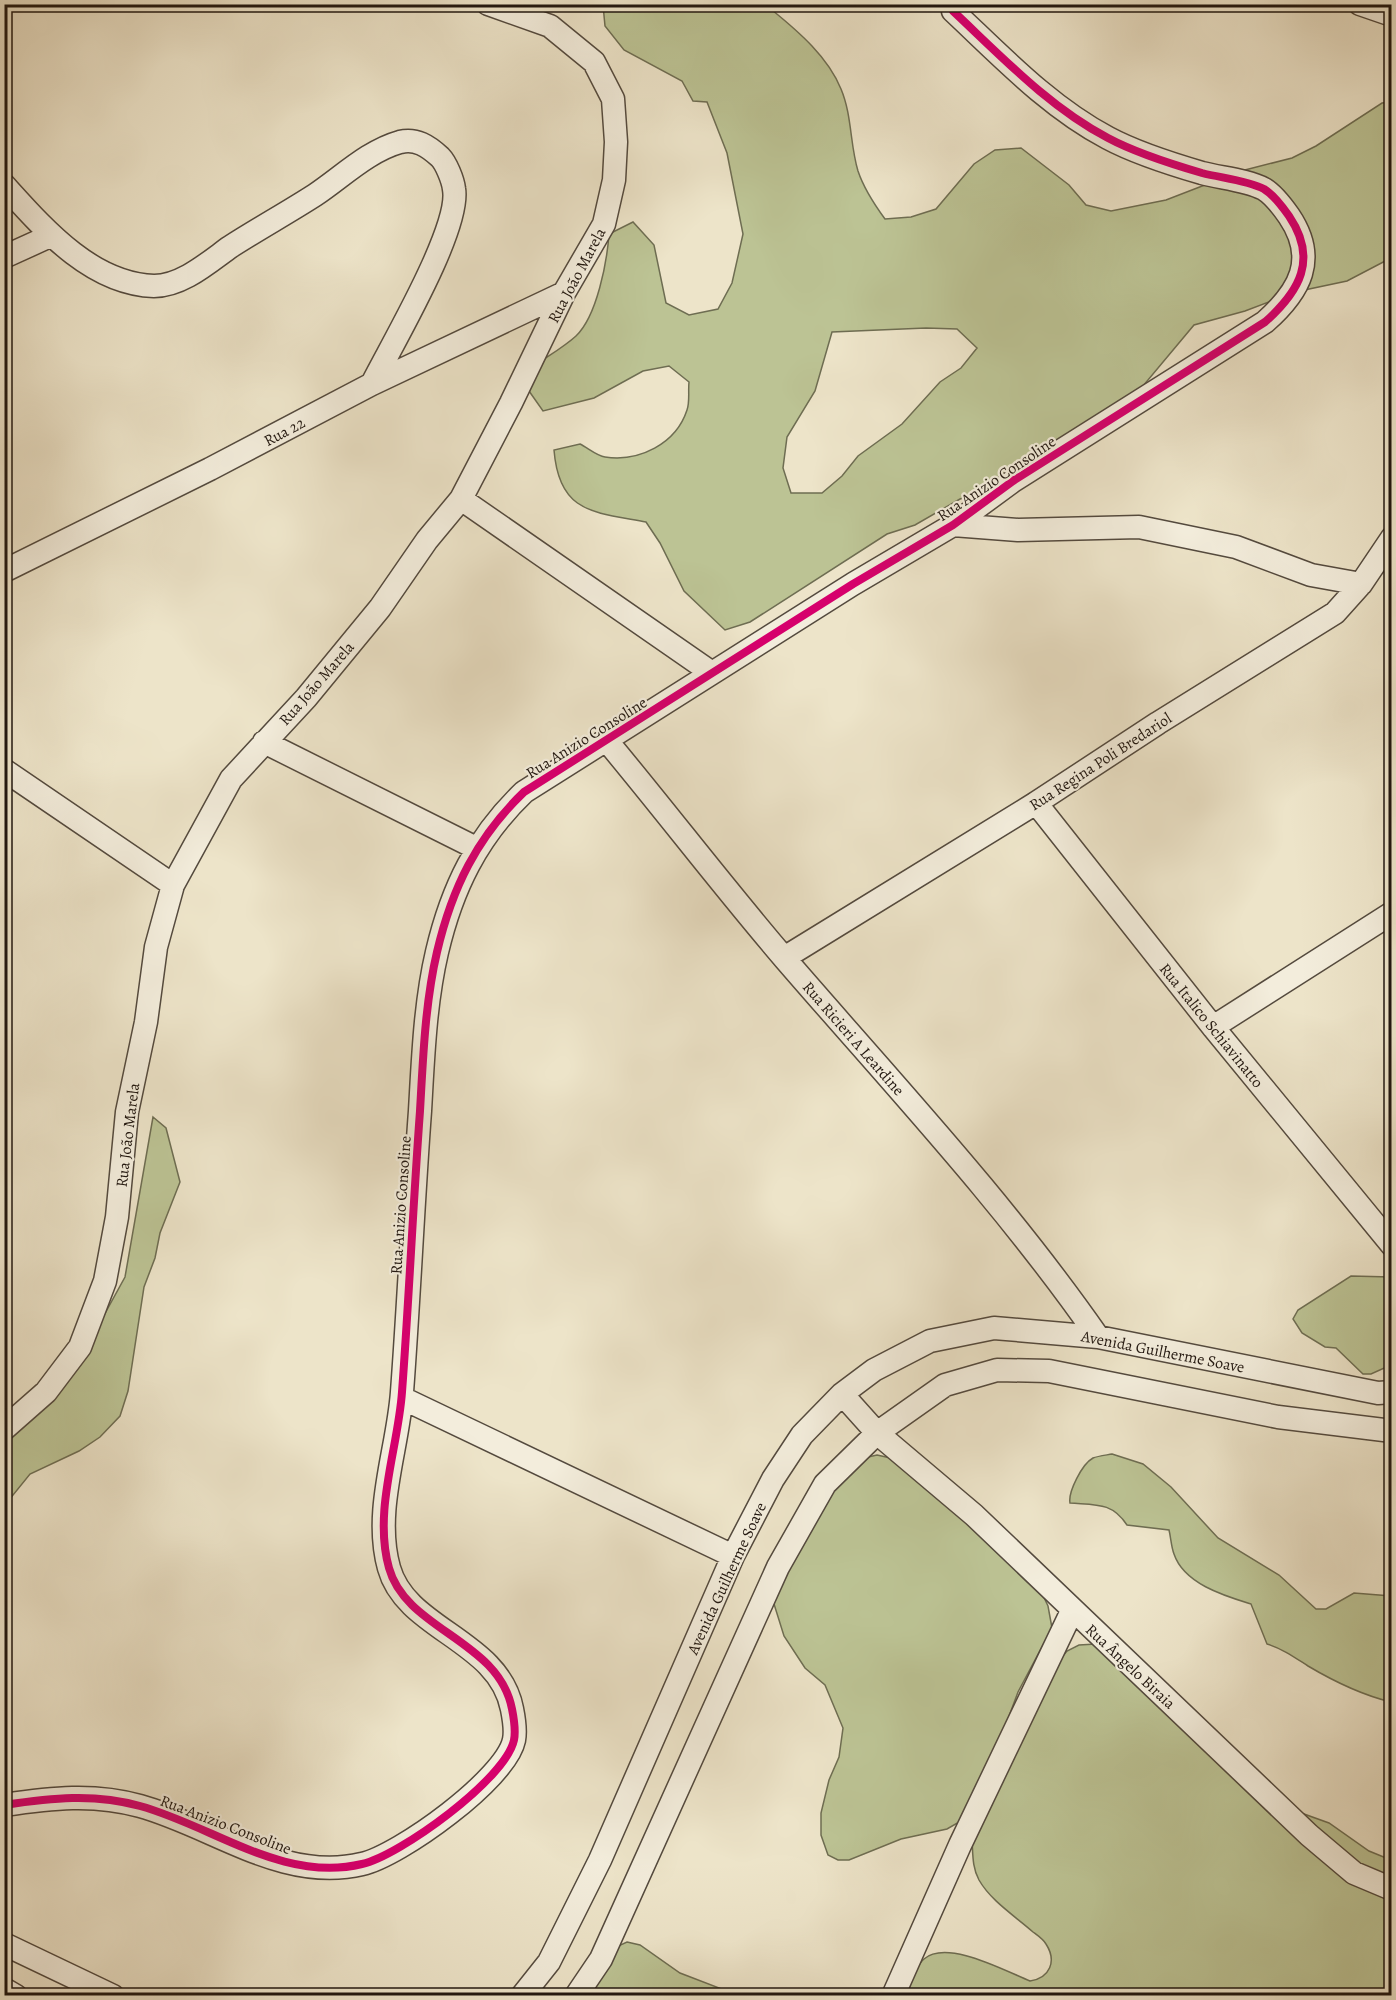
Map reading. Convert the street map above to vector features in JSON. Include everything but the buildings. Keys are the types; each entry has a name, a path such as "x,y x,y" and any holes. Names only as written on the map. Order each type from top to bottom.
{"street":[{"name":"Rua João Marela","path":"4,1429 46,1392 80,1347 105,1281 117,1216 127,1112 146,1022 156,947 173,885 231,779 306,698 380,608 428,540 461,499 511,404 564,293 604,224 614,180 616,142 613,99 594,62 550,26 488,4"},
{"path":"1360,4 1392,15"},
{"name":"Rua Anizio Consoline","path":"4,1805 73,1797 109,1799 143,1807 293,1865 329,1869 366,1864 412,1838 462,1804 494,1775 514,1744 515,1724 509,1691 493,1669 406,1601 389,1571 384,1537 388,1485 402,1398 424,1043 437,952 456,889 476,848 499,816 524,792 953,525 1013,481 1265,322 1286,304 1297,287 1303,272 1300,236 1280,203 1264,189 1200,172 1108,138 1054,102 953,11"},
{"path":"4,185 50,236 96,267 130,283 157,286 187,277 309,199 371,155 401,141 424,143 443,160 455,191 448,227 427,279 372,384"},
{"path":"4,257 50,236"},
{"name":"Rua 22","path":"4,571 210,470 372,384 564,293"},
{"path":"461,499 712,673"},
{"path":"953,525 1018,530 1139,527 1236,547 1311,574 1361,584"},
{"name":"Rua Regina Poli Bredariol","path":"784,958 1036,803 1158,723 1335,613 1361,584 1392,538"},
{"name":"Rua Ricieri A Leardine","path":"607,741 784,958 928,1121 1056,1276 1098,1336"},
{"path":"264,742 476,848"},
{"path":"4,770 173,885"},
{"name":"Rua Italico Schiavinatto","path":"1036,803 1213,1027 1392,1245"},
{"path":"1213,1027 1392,913"},
{"name":"Avenida Guilherme Soave","path":"522,1995 549,1962 600,1860 733,1556 773,1479 802,1435 842,1394 874,1370 930,1341 994,1328 1098,1336 1378,1393 1392,1392"},
{"path":"576,1995 601,1959 778,1567 825,1484 877,1433 945,1385 997,1370 1049,1371 1278,1417 1392,1431"},
{"name":"Rua Ângelo Biraia","path":"842,1394 877,1433 974,1515 1072,1611 1228,1755 1309,1835 1354,1873 1392,1889"},
{"path":"402,1398 733,1556"},
{"path":"893,1995 960,1845 1072,1611"},
{"path":"4,1944 113,1995"},
{"path":"4,1989 16,1995"}],"green space":[{"path":"603,5 776,5 772,10 812,46 835,77 845,99 858,171 863,184 885,219 911,217 936,209 974,164 995,150 1021,148 1069,185 1086,205 1111,211 1166,200 1241,171 1292,158 1316,146 1382,103 1391,102 1391,258 1347,281 1295,292 1245,311 1194,325 1143,386 989,490 960,499 915,525 887,534 750,622 725,630 684,591 660,543 646,522 610,515 582,506 571,498 557,471 554,450 580,444 596,454 618,458 631,457 655,448 665,441 682,422 688,407 689,382 669,366 643,371 594,398 543,411 529,391 534,366 576,336 590,316 600,288 609,234 633,222 654,245 666,303 689,315 718,309 732,283 743,234 727,153 707,102 693,101 682,81 624,50 605,26","holes":["957,329 977,348 961,368 940,382 902,424 858,456 842,476 822,493 791,493 783,468 787,437 815,391 832,332"]},
{"path":"153,1117 166,1128 180,1182 160,1233 155,1258 144,1287 128,1391 120,1416 100,1437 79,1451 30,1474 5,1505 5,1421 98,1326 125,1277"},
{"path":"1351,1276 1391,1277 1391,1365 1371,1374 1363,1374 1336,1348 1325,1347 1302,1333 1293,1319 1298,1310"},
{"path":"1112,1454 1143,1464 1171,1487 1218,1538 1279,1575 1316,1609 1326,1609 1354,1593 1391,1596 1391,1702 1338,1683 1267,1644 1251,1604 1206,1587 1196,1581 1179,1564 1172,1548 1169,1530 1127,1525 1109,1508 1070,1503 1073,1486 1084,1466 1093,1458"},
{"path":"877,1455 904,1461 1030,1568 1048,1606 1052,1628 1018,1692 993,1759 961,1821 947,1829 901,1839 849,1860 838,1860 828,1855 821,1835 821,1813 829,1780 839,1757 843,1728 825,1685 805,1668 784,1636 774,1604 779,1572 855,1460"},
{"path":"1096,1644 1279,1805 1329,1823 1369,1851 1391,1860 1391,1995 903,1996 921,1962 934,1954 947,1953 976,1959 1030,1981 1042,1976 1050,1968 1051,1957 1045,1942 997,1901 979,1880 974,1865 972,1840 1040,1683 1067,1651 1079,1645"},
{"path":"627,1942 640,1945 680,1973 727,1991 729,1995 576,1996 616,1947"}],"cycle path":[{"path":"4,1805 72,1798 123,1802 167,1815 276,1859 304,1866 333,1868 362,1864 400,1847 449,1814 492,1775 507,1756 515,1736 512,1709 504,1686 490,1667 472,1650 432,1622 399,1589 389,1568 384,1524 385,1502 402,1392 427,1011 443,929 450,906 468,865 493,827 524,792 853,584 953,525 1013,481 1265,322 1296,286 1303,260 1298,232 1289,216 1268,191 1250,183 1202,173 1166,162 1108,138 1046,96 953,11"}]}
